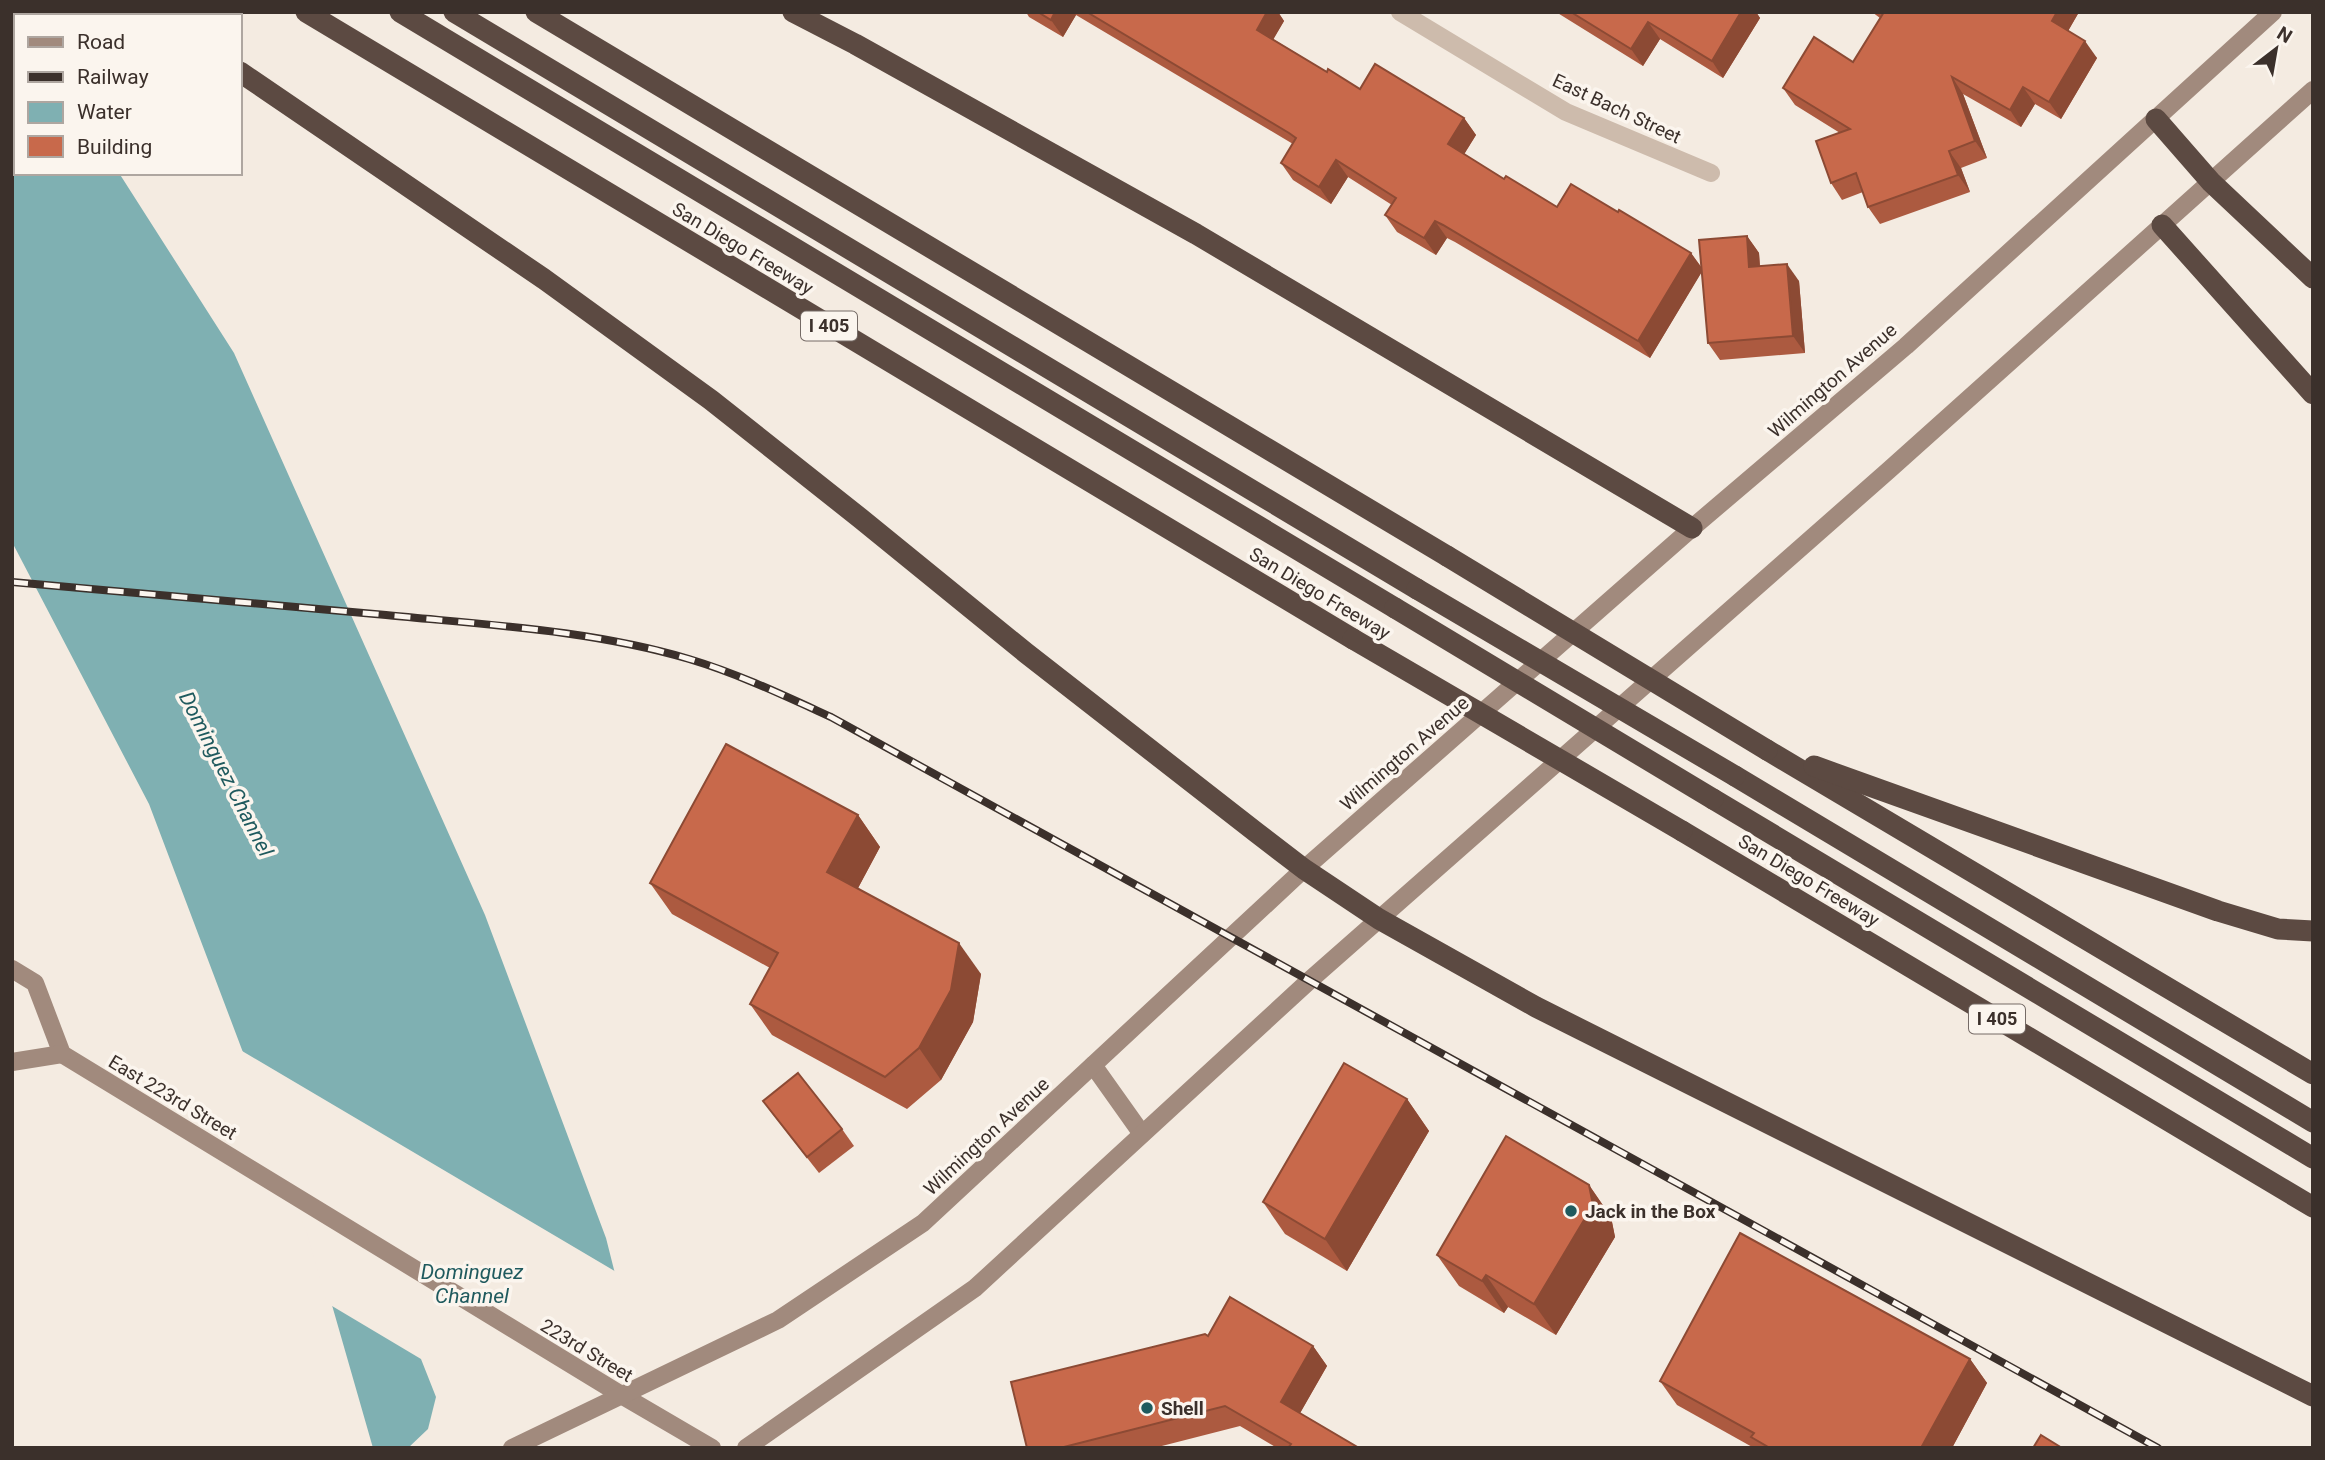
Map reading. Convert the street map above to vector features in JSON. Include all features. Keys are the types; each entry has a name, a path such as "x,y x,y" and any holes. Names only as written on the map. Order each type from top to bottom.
{"highway":[{"name":"San Diego Freeway","path":"306,12 1353,639 1682,831 2313,1208"},
{"path":"400,12 2313,1158"},
{"path":"454,12 2313,1122"},
{"path":"536,12 2313,1074"},
{"path":"793,12 1196,234 1692,528"},
{"path":"242,73 544,279 711,400 1026,653 1304,869 1379,919 1536,1007 2313,1396"},
{"path":"2156,120 2211,183 2313,278"},
{"path":"2162,225 2313,394"},
{"path":"1767,750 2218,911 2278,929 2313,931"}],"main road":[{"name":"Wilmington Avenue","path":"512,1448 778,1320 923,1223 1304,869 1692,528 1906,345 2273,12"},
{"path":"751,1445 975,1288 1379,919 1889,470 2313,90"},
{"path":"12,969 35,983 62,1054 12,1062"},
{"name":"East 223rd Street","path":"62,1054 263,1176"},
{"path":"1093,1065 1142,1134"},
{"name":"223rd Street","path":"263,1176 712,1448"}],"street":[{"name":"East Bach Street","path":"1400,12 1566,112 1711,173"}],"water":[{"name":"Dominguez Channel","path":"12,12 21,12 22,14 14,14 14,175 120,175 234,353 485,915 606,1238 659,1448 373,1448 311,1232 149,804 12,542"}],"pier":[{"path":"237,1048 618,1273 663,1448 408,1448 428,1429 436,1397 421,1359 327,1303 307,1233"}],"building":[{"path":"1038,12 1055,12 1051,20"},
{"path":"1087,12 1267,12 1257,30 1327,72 1328,69 1360,89 1375,64 1464,118 1448,144 1504,179 1506,176 1557,207 1571,184 1691,253 1638,341 1435,221 1424,238 1385,215 1396,198 1336,160 1319,187 1281,163 1296,138"},
{"path":"1571,12 1741,12 1712,61 1648,22 1631,49"},
{"path":"1884,12 2057,12 2052,21 2085,41 2049,102 2023,87 2010,110 1952,77 1975,141 1949,151 1958,175 1868,207 1856,173 1831,183 1816,141 1850,129 1783,88 1814,37 1853,62"},
{"path":"1747,236 1749,267 1787,264 1793,336 1708,343 1699,240"},
{"path":"726,744 858,815 827,872 959,943 951,990 919,1048 885,1077 750,1004 778,953 650,883"},
{"path":"1344,1063 1407,1099 1325,1239 1263,1202"},
{"path":"798,1073 842,1129 807,1157 763,1101"},
{"path":"1506,1136 1589,1185 1593,1205 1534,1304 1486,1275 1482,1281 1437,1255"},
{"path":"1740,1233 1970,1359 1921,1448 1770,1448 1751,1437 1754,1433 1660,1381"},
{"path":"1230,1297 1313,1346 1281,1402 1359,1448 1288,1448 1291,1444 1225,1406 1060,1448 1027,1448 1011,1382 1205,1334 1208,1336"},
{"path":"2041,1435 2062,1448 2033,1448"}],"railway":[{"path":"12,582 539,630 652,649 744,678 831,717 2158,1448"}],"place":[{"name":"Jack in the Box","path":"1571,1211"},
{"name":"Shell","path":"1147,1408"}]}
